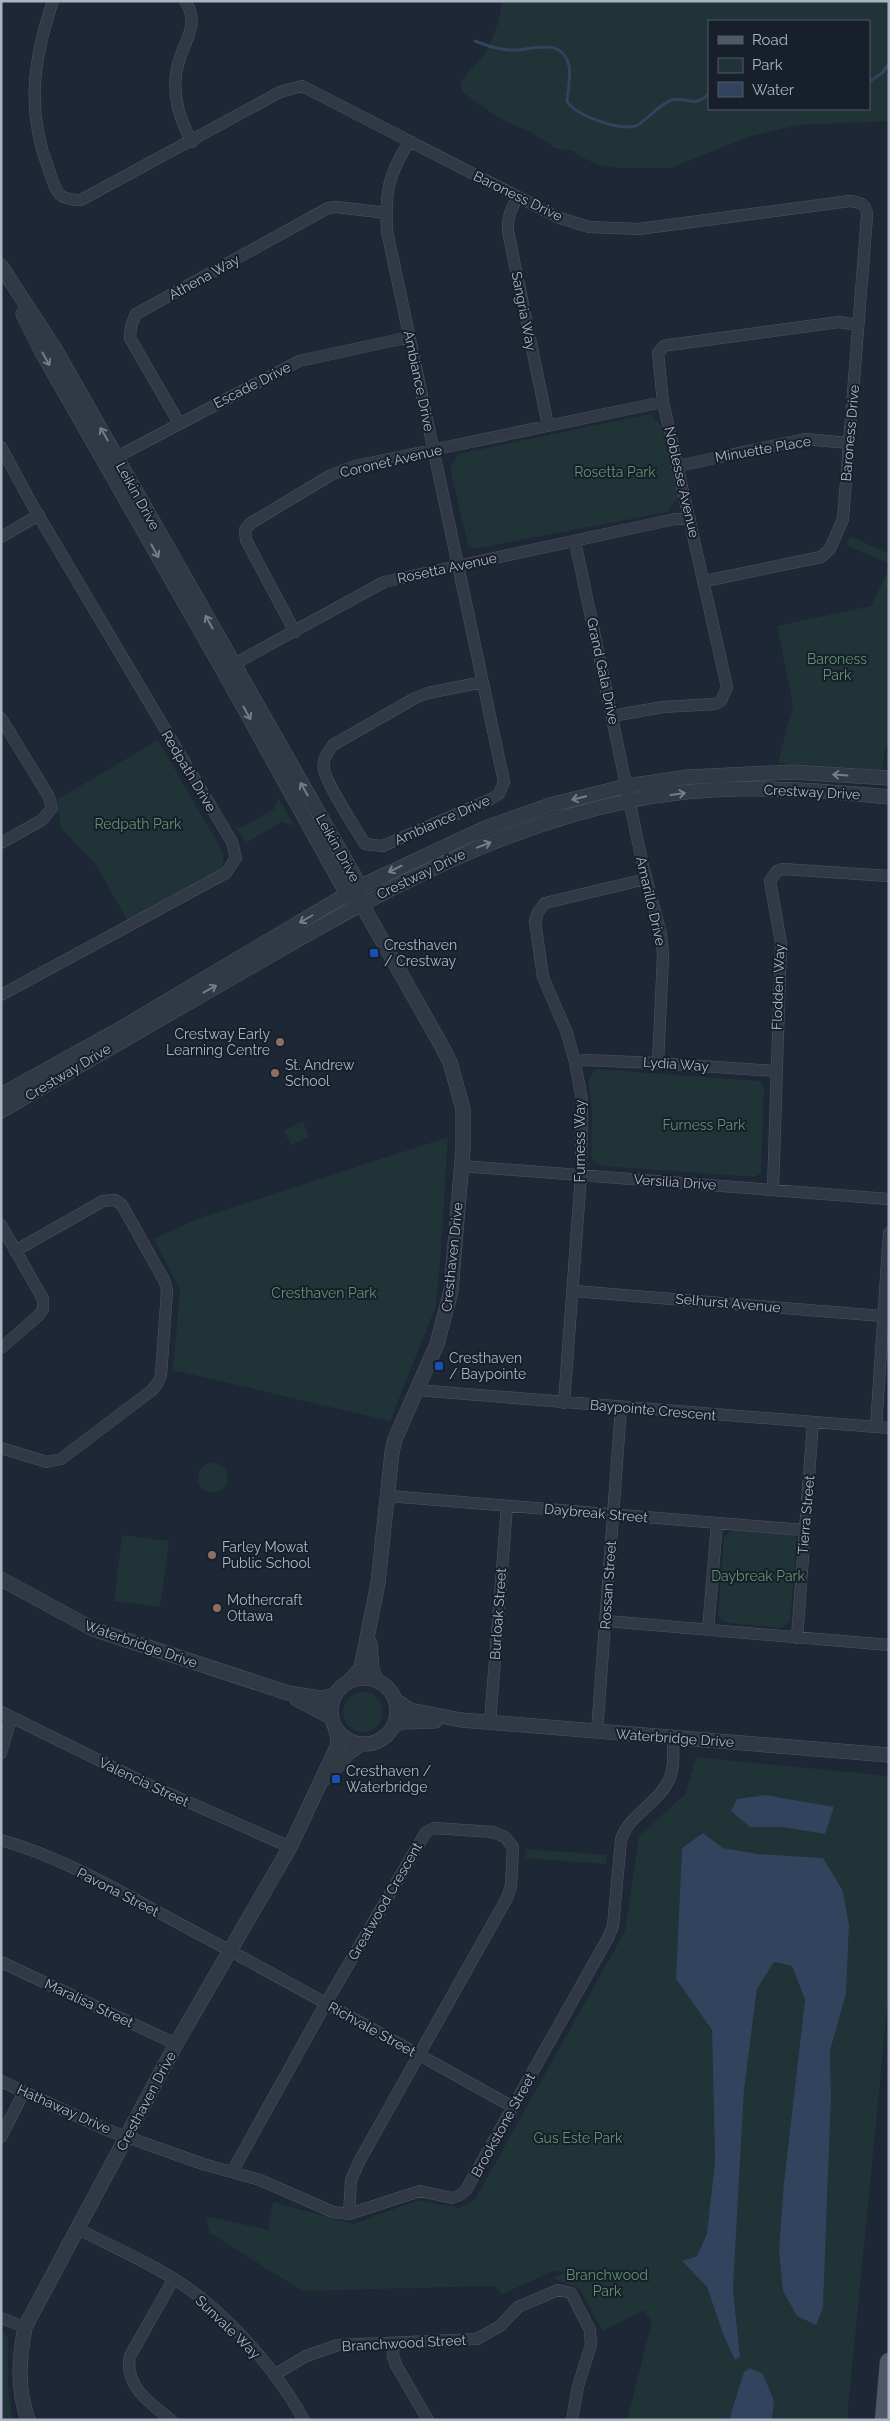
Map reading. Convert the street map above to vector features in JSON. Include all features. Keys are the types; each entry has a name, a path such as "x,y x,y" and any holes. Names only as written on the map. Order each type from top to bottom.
{"main road":[{"path":"884,2420 889,2362"}],"street":[{"name":"Baroness Drive","path":"53,1 38,52 34,91 37,132 42,152 56,192 67,200 81,200 192,142 280,92 302,86 557,217 589,227 625,230 850,201 859,202 864,206 867,216 843,519 826,555 704,581"},
{"path":"185,1 194,22 179,61 176,81 176,103 182,122 192,142"},
{"name":"Ambiance Drive","path":"409,142 397,163 389,183 386,213 387,231 504,782 499,794 396,841 377,846 365,844 351,823 324,771 324,757 333,745 415,698 428,693 482,682"},
{"name":"Sangria Way","path":"518,197 509,215 508,231 548,426"},
{"name":"Athena Way","path":"179,423 130,338 131,326 136,314 328,208 337,206 386,213"},
{"name":"Leikin Drive","path":"1,267 43,354 111,461 361,904"},
{"name":"Noblesse Avenue","path":"612,716 663,707 715,704 721,701 727,687 663,402 658,353 664,346 839,322 858,325"},
{"name":"Escade Drive","path":"111,461 179,423 299,361 410,337"},
{"name":"Coronet Avenue","path":"295,632 246,540 246,530 251,523 331,475 355,466 663,402"},
{"name":"Minuette Place","path":"678,466 804,439 849,443"},
{"name":"Redpath Drive","path":"1,447 39,515 232,842 236,858 226,873 1,995"},
{"path":"1,537 39,515"},
{"name":"Rosetta Avenue","path":"228,667 384,582 675,519 690,519"},
{"name":"Grand Gala Drive","path":"575,541 630,801"},
{"path":"1,718 49,797 52,808 42,820 1,843"},
{"name":"Crestway Drive","path":"1,1096 120,1029 353,891 485,828 550,805 627,786 688,777 792,772 889,778"},
{"name":"Crestway Drive","path":"1,1111 135,1032 361,904 472,849 560,817 630,801 686,792 768,788 810,789 889,797"},
{"name":"Amarillo Drive","path":"630,801 646,879 661,934 664,956 658,1063"},
{"name":"Flodden Way","path":"773,1189 781,943 771,886 772,876 783,869 889,876"},
{"name":"Furness Way","path":"564,1403 574,1291 581,1175 582,1100 576,1062 561,1018 543,977 535,921 538,912 545,903 646,879"},
{"name":"Cresthaven Drive","path":"349,1682 361,1668 378,1583 394,1446 437,1344 451,1292 462,1166 464,1109 450,1062 361,904"},
{"name":"Lydia Way","path":"576,1062 584,1060 658,1063 776,1071"},
{"name":"Versilia Drive","path":"462,1166 889,1199"},
{"path":"1,1448 47,1462 61,1459 151,1391 158,1382 160,1375 167,1291 165,1282 122,1205 116,1200 104,1201 15,1250"},
{"path":"1,1225 43,1299 43,1309 38,1316 1,1348"},
{"path":"876,1427 889,1234"},
{"name":"Selhurst Avenue","path":"574,1291 882,1316"},
{"name":"Baypointe Crescent","path":"416,1390 889,1428"},
{"name":"Rossan Street","path":"597,1732 612,1513 622,1408"},
{"name":"Tierra Street","path":"797,1638 813,1422"},
{"name":"Daybreak Street","path":"388,1496 804,1530"},
{"name":"Burloak Street","path":"490,1723 507,1506"},
{"path":"708,1630 717,1523"},
{"name":"Waterbridge Drive","path":"1,1579 93,1630 288,1693 320,1698 334,1696"},
{"path":"606,1621 889,1645"},
{"name":"Cresthaven Drive","path":"369,1624 372,1670 377,1681"},
{"path":"360,1678 377,1681 390,1691 395,1700 397,1712 393,1726 381,1739 371,1743 361,1744 350,1741 333,1722 334,1696 349,1682 360,1678"},
{"name":"Waterbridge Drive","path":"288,1693 333,1722"},
{"name":"Waterbridge Drive","path":"395,1700 410,1710 461,1720 889,1755"},
{"path":"1,1753 6,1715"},
{"name":"Valencia Street","path":"6,1715 145,1784 290,1847"},
{"name":"Waterbridge Drive","path":"393,1726 407,1722 461,1720"},
{"name":"Cresthaven Drive","path":"28,2420 21,2400 20,2370 25,2327 176,2044 290,1847 337,1747 338,1737 333,1722"},
{"name":"Brookstone Street","path":"349,2214 420,2192 452,2198 460,2196 466,2190 613,1926 621,1840 625,1828 661,1792 669,1781 672,1770 673,1738"},
{"name":"Cresthaven Drive","path":"315,1793 348,1753 361,1744"},
{"name":"Greatwood Crescent","path":"232,2172 326,2003 426,1832 434,1828 493,1832 505,1837 513,1847 511,1886 507,1898 351,2180 349,2214"},
{"name":"Pavona Street","path":"1,1840 45,1856 84,1874 231,1951"},
{"name":"Richvale Street","path":"231,1951 513,2107"},
{"name":"Maralisa Street","path":"1,1962 176,2044"},
{"name":"Hathaway Drive","path":"1,2081 107,2130 126,2135"},
{"path":"1,2138 24,2092"},
{"path":"126,2135 203,2164 274,2185 333,2212 349,2214"},
{"name":"Sunvale Way","path":"78,2230 173,2280 200,2298 252,2348 274,2375 304,2420"},
{"path":"171,2420 139,2393 132,2381 128,2366 130,2356 173,2280"},
{"name":"Branchwood Street","path":"274,2375 322,2349 338,2345 477,2339 500,2326 518,2307 558,2290 571,2293 590,2330 591,2345 578,2386 572,2420"},
{"path":"1,2318 25,2327"},
{"path":"394,2343 396,2365 428,2420"}],"green space":[{"path":"502,1 889,1 889,121 798,125 748,137 670,168 619,168 599,165 573,151 555,148 530,132 502,120 462,92 461,82 488,48 497,25"},
{"name":"Rosetta Park","path":"650,414 660,424 679,495 668,512 474,549 468,545 450,468 458,454"},
{"path":"850,536 889,554 889,564 846,545"},
{"name":"Baroness Park","path":"889,569 889,745 885,747 883,770 778,763 793,705 777,626 871,606"},
{"name":"Redpath Park","path":"158,740 224,854 222,874 130,925 96,865 60,827 58,799"},
{"path":"278,797 294,826 281,822 248,842 247,846 236,827 241,828 274,809"},
{"name":"Furness Park","path":"596,1069 759,1081 764,1087 761,1173 754,1177 602,1166 593,1162 591,1155 592,1110 588,1080"},
{"path":"303,1121 309,1137 291,1145 283,1131"},
{"name":"Cresthaven Park","path":"448,1137 436,1306 390,1421 173,1370 180,1290 154,1239 197,1219"},
{"path":"213,1463 224,1467 228,1478 224,1489 213,1493 202,1489 198,1478 202,1467"},
{"name":"Daybreak Park","path":"734,1529 792,1534 797,1538 790,1621 782,1628 728,1623 721,1620 718,1615 724,1537"},
{"path":"122,1535 169,1541 160,1607 114,1601"},
{"path":"367,1692 374,1695 380,1701 383,1712 382,1720 374,1729 367,1732 359,1732 352,1729 344,1720 343,1708 346,1701 355,1693"},
{"path":"696,1757 889,1776 889,1989 847,2420 772,2420 774,2401 735,2403 729,2420 627,2420 652,2322 644,2310 602,2331 580,2289 553,2278 565,2272 554,2271 502,2294 494,2286 302,2291 210,2233 206,2216 268,2230 273,2202 353,2224 418,2200 459,2208 475,2199 625,1931 639,1836 686,1793","holes":["766,1795 833,1807 825,1834 782,1827 750,1827","703,1833 723,1848 759,1854 843,1891 849,1925 846,1994 830,2051 831,2097 823,2308 816,2324 784,2182 805,2000 792,1966 774,1962 757,1989 744,2090 733,2289 740,2357 735,2360 723,2334 707,2287 682,2261 697,2256 707,2233 715,2161 712,2030 676,1979 682,1848"]},
{"path":"526,1849 607,1855 606,1864 526,1858"},
{"path":"1,2330 8,2337 8,2384 12,2420 1,2420"}],"water":[{"path":"766,1795 834,1807 825,1834 782,1827 750,1827 731,1811 737,1799"},
{"path":"703,1833 723,1848 759,1854 823,1858 843,1891 849,1925 846,1994 830,2051 831,2097 823,2308 816,2325 797,2316 783,2291 779,2251 784,2182 805,2000 792,1966 774,1962 757,1989 744,2090 733,2289 740,2357 735,2360 723,2334 707,2287 682,2261 697,2256 707,2233 715,2161 712,2030 676,1979 682,1848"},
{"path":"750,2368 763,2374 774,2401 772,2420 729,2420 744,2372"}],"waterway":[{"path":"475,41 503,49 546,47 560,51 569,66 570,79 567,101 571,106 588,117 611,125 622,127 638,125 662,105 672,100 698,101 708,95"},
{"path":"870,81 882,73 889,64"}],"place":[{"name":"Cresthaven / Crestway","path":"374,953"},
{"name":"Crestway Early Learning Centre","path":"280,1042"},
{"name":"St. Andrew School","path":"275,1073"},
{"name":"Cresthaven / Baypointe","path":"439,1366"},
{"name":"Farley Mowat Public School","path":"212,1555"},
{"name":"Mothercraft Ottawa","path":"217,1608"},
{"name":"Cresthaven / Waterbridge","path":"336,1779"}],"park label":[{"name":"Gus Este Park","path":"578,2138"},
{"name":"Branchwood Park","path":"607,2284"}]}
